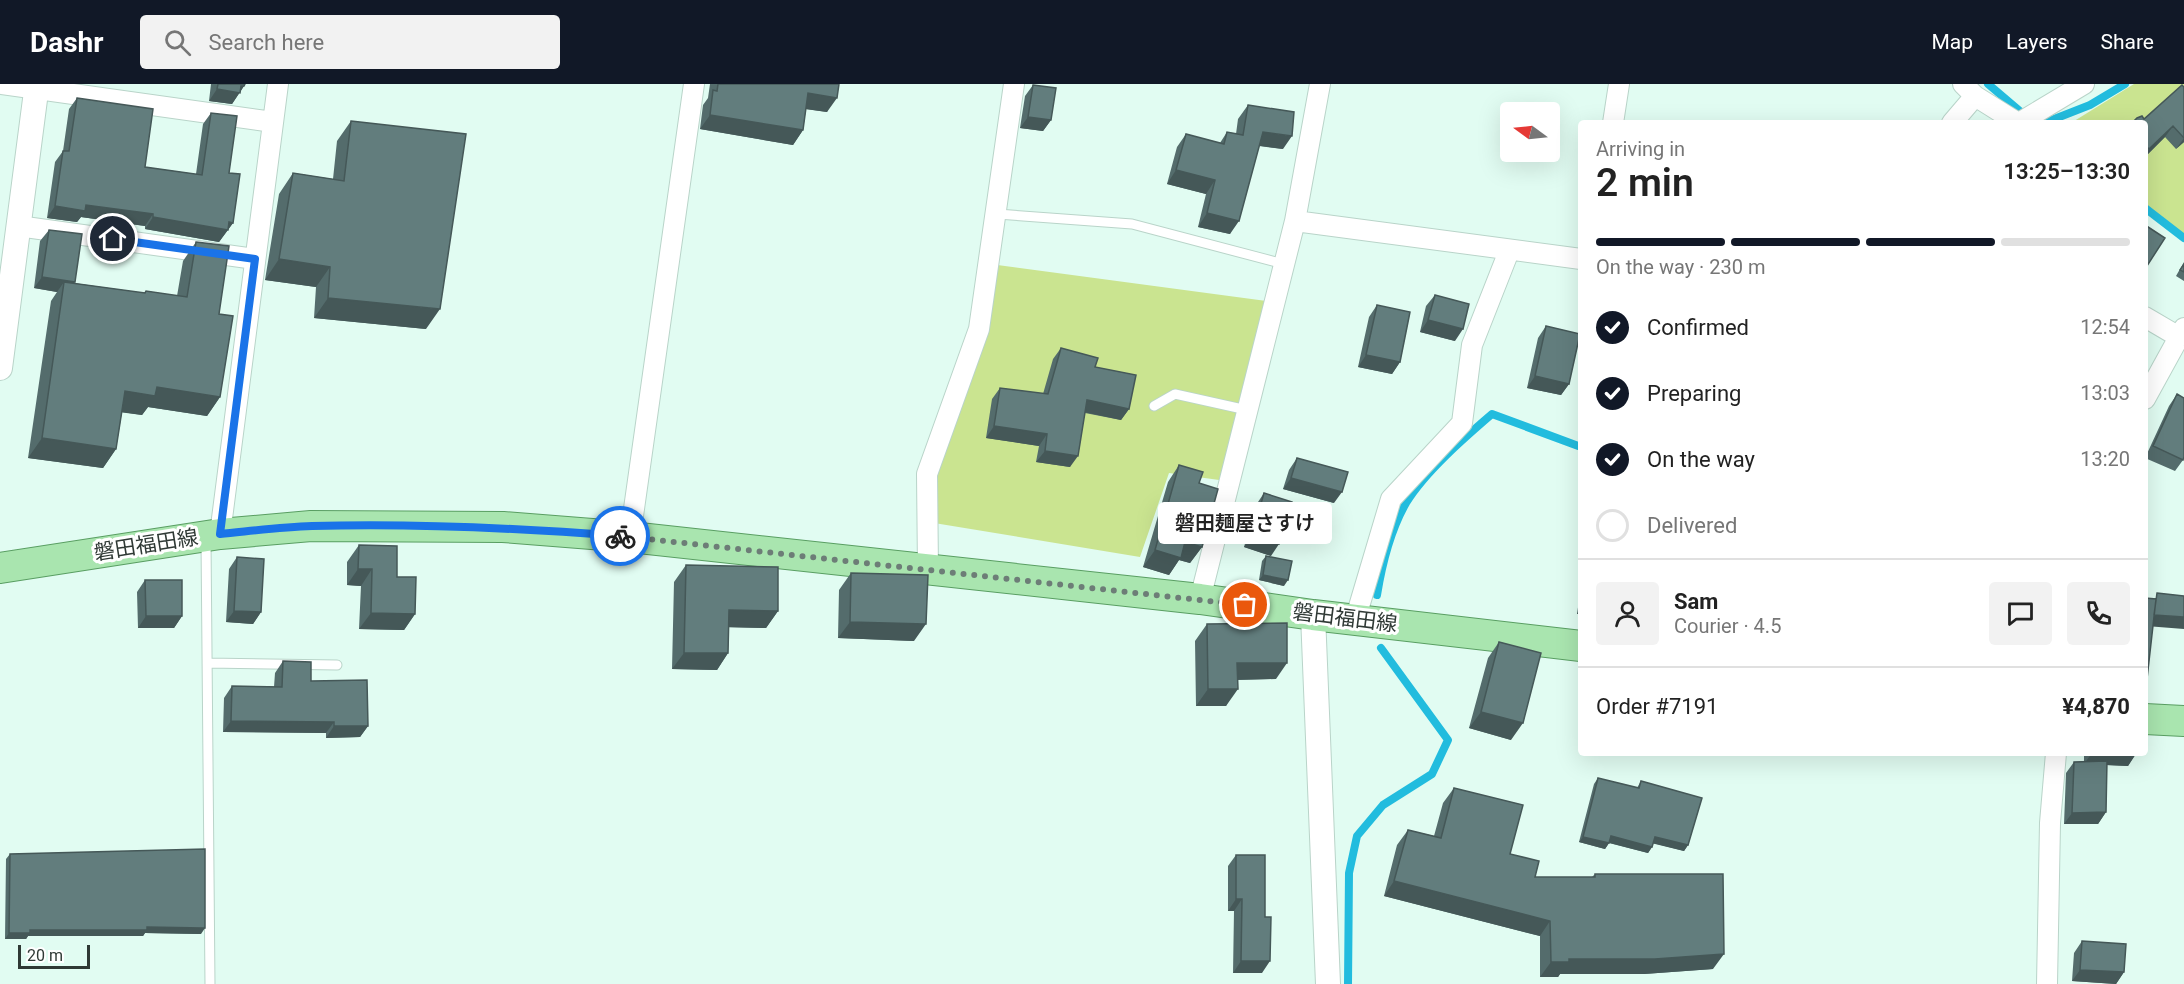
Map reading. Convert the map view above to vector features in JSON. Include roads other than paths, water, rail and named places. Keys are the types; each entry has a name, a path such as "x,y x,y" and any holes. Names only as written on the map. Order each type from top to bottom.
{"main road":[{"name":"磐田福田線","path":"0,568 213,535 311,526 503,527 630,537 1200,598 1312,615 1578,646"},
{"path":"2148,719 2184,721"}],"street":[{"path":"2,84 273,122"},
{"path":"213,535 255,259 278,84"},
{"path":"630,537 694,84"},
{"path":"928,570 927,474 979,329 1014,84"},
{"path":"1200,598 1295,221 1320,84"},
{"path":"1613,120 1619,84"},
{"path":"2023,120 2084,84"},
{"path":"0,368 36,87"},
{"path":"1954,120 1969,90 2014,120"},
{"path":"1295,221 1578,259"},
{"path":"18,226 255,259"},
{"path":"1355,620 1390,499 1462,423 1472,345 1509,251"},
{"path":"2148,318 2182,333 2148,394"},
{"path":"1312,615 1328,984"},
{"path":"2047,984 2050,823 2056,756"}],"lane":[{"path":"997,214 1132,224 1284,264"},
{"path":"1154,406 1175,394 1247,410"},
{"path":"210,984 207,663 213,535"},
{"path":"207,663 337,665"}],"waterway":[{"path":"1988,84 2028,118"},
{"path":"2052,120 2090,105 2125,84"},
{"path":"2148,210 2184,238"},
{"path":"1377,595 1387,548 1406,503 1434,468 1492,414 1578,446"},
{"path":"1348,984 1349,873 1357,836 1383,805 1432,774 1448,740 1381,648"}],"place":[{"name":"磐田麺屋さすけ","path":"1245,605"}]}
